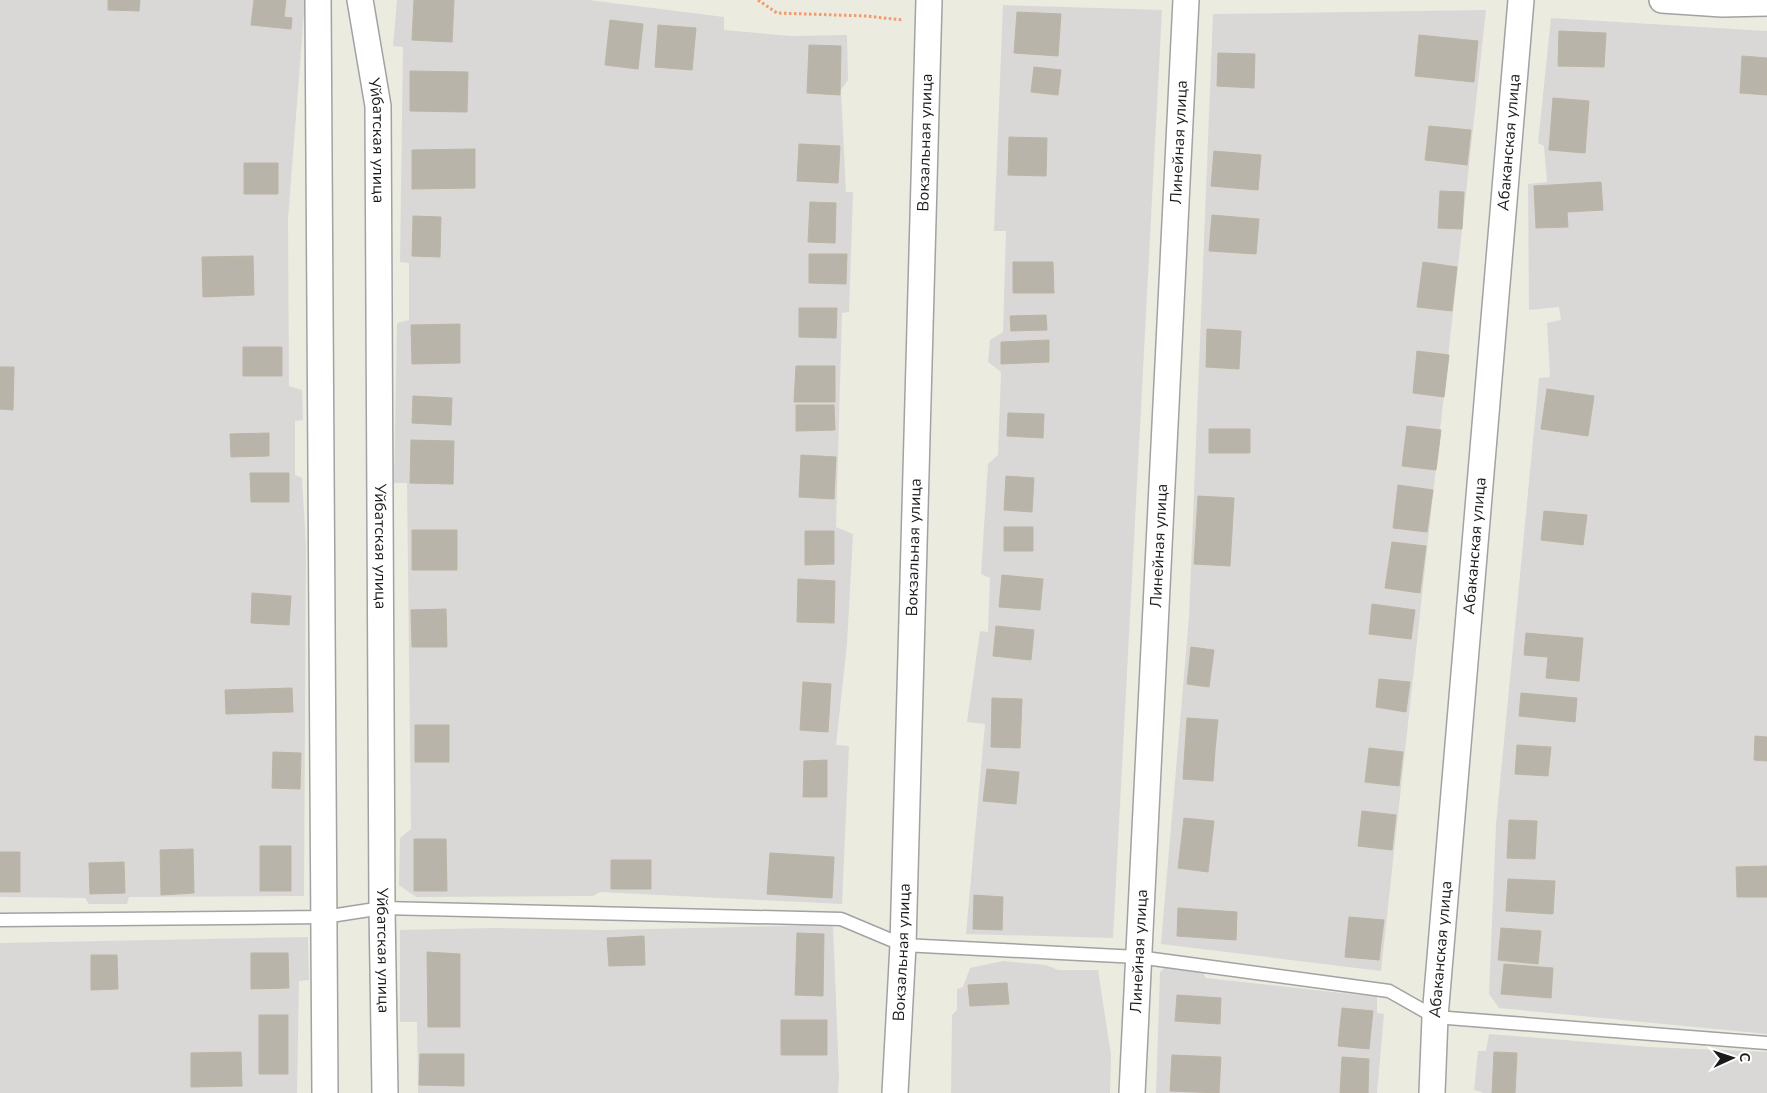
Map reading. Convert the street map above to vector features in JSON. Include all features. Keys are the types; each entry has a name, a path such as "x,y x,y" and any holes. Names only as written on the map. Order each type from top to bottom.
{"street":[{"path":"318,0 325,1093"},
{"name":"Уйбатская улица","path":"360,0 378,106 382,908 385,1093"},
{"name":"Линейная улица","path":"1132,1093 1186,0"},
{"name":"Абаканская улица","path":"1432,1093 1435,1017 1521,0"},
{"path":"1662,0 1722,4 1767,3"},
{"name":"Вокзальная улица","path":"895,1093 903,944 929,12"}],"lane":[{"path":"0,920 324,917 382,908 840,919 903,944 1138,957 1389,991 1435,1017 1767,1043"}],"path":[{"path":"758,0 777,13 866,16 929,12"}],"shaded area":[{"path":"0,0 305,0 288,219 289,386 302,390 303,420 295,421 295,475 302,478 306,545 304,896 129,897 127,904 89,904 85,898 0,897"},
{"path":"397,0 589,0 724,17 724,30 791,36 847,35 848,80 841,90 846,192 853,192 849,312 842,313 836,527 853,534 847,644 836,745 849,746 842,904 600,892 593,896 416,897 399,885 400,838 411,829 407,483 394,483 397,323 409,320 409,263 400,262 403,47 393,46"},
{"path":"1003,5 1162,10 1113,938 966,934 985,724 967,722 980,631 988,632 990,578 981,574 988,464 998,455 1001,372 988,362 990,340 1003,332 1006,231 994,231"},
{"path":"1486,10 1381,971 1161,944 1189,617 1213,14"},
{"path":"1551,18 1767,31 1767,1034 1499,1008 1489,994 1496,824 1539,378 1550,377 1547,323 1561,320 1559,307 1529,310 1528,184 1547,182 1544,146 1538,143"},
{"path":"833,925 838,1093 418,1093 417,1022 400,1022 400,930 495,928 604,930"},
{"path":"308,937 309,980 299,981 297,1093 0,1093 0,943"},
{"path":"1003,961 1046,965 1058,970 1098,970 1111,1055 1110,1093 951,1093 952,1015 957,1010 957,989 963,987 970,968"},
{"path":"1166,966 1202,971 1206,978 1377,997 1377,1013 1384,1014 1377,1093 1156,1093 1160,972"},
{"path":"1489,1034 1649,1047 1767,1052 1767,1093 1482,1093 1474,1090 1478,1051 1486,1051"}],"building":[{"path":"108,0 140,0 139,11 108,10"},
{"path":"254,0 286,0 284,17 292,18 291,29 251,25"},
{"path":"414,0 454,0 452,42 412,40"},
{"path":"1017,12 1061,14 1058,56 1014,53"},
{"path":"610,20 643,24 638,69 605,65"},
{"path":"658,25 696,28 692,70 655,67"},
{"path":"1559,31 1606,33 1604,67 1558,66"},
{"path":"1419,35 1478,41 1474,82 1415,76"},
{"path":"809,45 841,46 840,95 807,93"},
{"path":"1218,53 1255,54 1254,88 1217,86"},
{"path":"1742,56 1767,58 1767,95 1740,93"},
{"path":"1034,67 1061,70 1058,95 1031,92"},
{"path":"410,71 468,72 467,112 410,111"},
{"path":"1553,98 1589,101 1585,153 1549,150"},
{"path":"1429,126 1471,130 1467,165 1425,160"},
{"path":"1009,137 1047,138 1046,176 1008,175"},
{"path":"799,144 840,146 838,183 797,181"},
{"path":"475,149 475,188 412,189 412,150"},
{"path":"1214,151 1261,155 1258,190 1211,186"},
{"path":"244,163 278,163 278,194 244,194"},
{"path":"1601,182 1603,210 1567,212 1568,227 1536,228 1534,186"},
{"path":"1440,191 1464,192 1462,229 1438,228"},
{"path":"810,202 836,203 835,243 808,242"},
{"path":"1212,215 1259,219 1256,254 1209,251"},
{"path":"413,216 441,217 440,257 412,256"},
{"path":"809,254 847,254 846,284 809,283"},
{"path":"253,256 254,295 203,297 202,257"},
{"path":"1013,262 1053,262 1054,293 1013,293"},
{"path":"1423,262 1457,267 1452,311 1417,307"},
{"path":"799,308 837,308 836,338 799,337"},
{"path":"1046,315 1047,330 1011,331 1010,316"},
{"path":"460,324 460,363 412,364 411,325"},
{"path":"1207,329 1241,331 1239,369 1206,367"},
{"path":"1049,340 1049,362 1001,364 1001,342"},
{"path":"243,347 282,347 282,376 243,376"},
{"path":"1417,351 1449,355 1444,397 1413,393"},
{"path":"796,366 835,366 835,402 794,402"},
{"path":"0,367 14,367 13,410 0,409"},
{"path":"1547,389 1594,396 1588,436 1541,429"},
{"path":"413,396 452,398 451,425 412,423"},
{"path":"796,405 834,405 835,430 796,431"},
{"path":"1008,413 1044,414 1043,438 1007,436"},
{"path":"1407,426 1441,430 1436,470 1402,466"},
{"path":"1209,429 1250,429 1250,453 1209,453"},
{"path":"269,433 269,456 231,457 230,434"},
{"path":"411,440 454,441 453,484 410,483"},
{"path":"801,455 836,457 834,499 799,497"},
{"path":"250,473 289,473 289,502 251,502"},
{"path":"1006,476 1034,478 1032,512 1004,510"},
{"path":"1398,485 1433,490 1427,532 1393,528"},
{"path":"1198,496 1234,498 1230,566 1194,564"},
{"path":"1544,511 1587,515 1583,545 1541,540"},
{"path":"1004,527 1033,527 1033,551 1004,551"},
{"path":"412,530 457,530 457,570 412,570"},
{"path":"805,531 834,531 834,564 805,565"},
{"path":"1392,542 1426,546 1420,593 1385,588"},
{"path":"1002,575 1043,579 1040,610 999,607"},
{"path":"798,579 835,581 834,623 797,622"},
{"path":"252,593 291,596 289,625 251,623"},
{"path":"1372,604 1415,610 1411,639 1369,634"},
{"path":"446,609 447,647 412,647 411,610"},
{"path":"996,626 1034,630 1031,660 993,656"},
{"path":"1526,633 1583,638 1579,681 1546,678 1548,657 1524,655"},
{"path":"1191,647 1214,650 1209,687 1187,684"},
{"path":"1379,679 1410,682 1406,712 1376,707"},
{"path":"803,682 831,684 828,732 800,730"},
{"path":"292,688 293,712 226,714 225,690"},
{"path":"1521,693 1577,698 1575,722 1519,716"},
{"path":"992,698 1022,699 1020,748 991,747"},
{"path":"1187,718 1218,720 1215,750 1185,748"},
{"path":"415,725 449,725 449,762 415,762"},
{"path":"1755,736 1767,737 1767,761 1754,760"},
{"path":"1517,745 1551,747 1548,776 1515,774"},
{"path":"1185,748 1215,750 1213,781 1183,779"},
{"path":"1369,748 1403,752 1399,786 1365,782"},
{"path":"273,752 301,753 300,789 272,788"},
{"path":"827,760 827,797 803,797 804,761"},
{"path":"987,769 1019,772 1016,804 983,801"},
{"path":"1362,811 1396,815 1392,850 1358,846"},
{"path":"1184,818 1214,821 1208,872 1178,868"},
{"path":"1509,820 1537,821 1535,859 1507,858"},
{"path":"414,839 446,839 447,891 414,891"},
{"path":"260,846 291,846 291,891 260,891"},
{"path":"193,849 194,893 161,895 160,850"},
{"path":"0,852 20,852 20,892 0,892"},
{"path":"770,853 834,857 832,898 767,894"},
{"path":"611,860 651,860 651,889 611,889"},
{"path":"124,862 125,893 90,894 89,863"},
{"path":"1767,866 1767,897 1737,897 1736,867"},
{"path":"1508,879 1555,881 1553,914 1506,911"},
{"path":"974,895 1003,897 1002,930 973,929"},
{"path":"1178,908 1237,912 1236,940 1177,936"},
{"path":"1349,917 1384,920 1379,960 1345,957"},
{"path":"1501,928 1541,931 1538,964 1498,960"},
{"path":"797,933 824,934 823,996 795,995"},
{"path":"644,936 645,965 609,966 607,938"},
{"path":"427,952 460,954 460,1027 428,1027"},
{"path":"251,953 288,953 289,988 251,989"},
{"path":"91,955 117,955 118,989 91,990"},
{"path":"1504,964 1553,968 1551,998 1501,994"},
{"path":"1007,983 1009,1004 970,1006 968,985"},
{"path":"1177,995 1221,998 1220,1024 1175,1021"},
{"path":"1342,1008 1373,1011 1369,1049 1338,1046"},
{"path":"259,1015 288,1015 288,1074 259,1074"},
{"path":"781,1020 827,1020 827,1055 781,1055"},
{"path":"241,1052 242,1086 191,1087 191,1053"},
{"path":"1494,1052 1517,1053 1515,1093 1492,1093"},
{"path":"420,1054 464,1054 464,1086 419,1085"},
{"path":"1172,1055 1221,1057 1219,1093 1170,1091"},
{"path":"1342,1057 1369,1059 1368,1093 1340,1093"}]}
